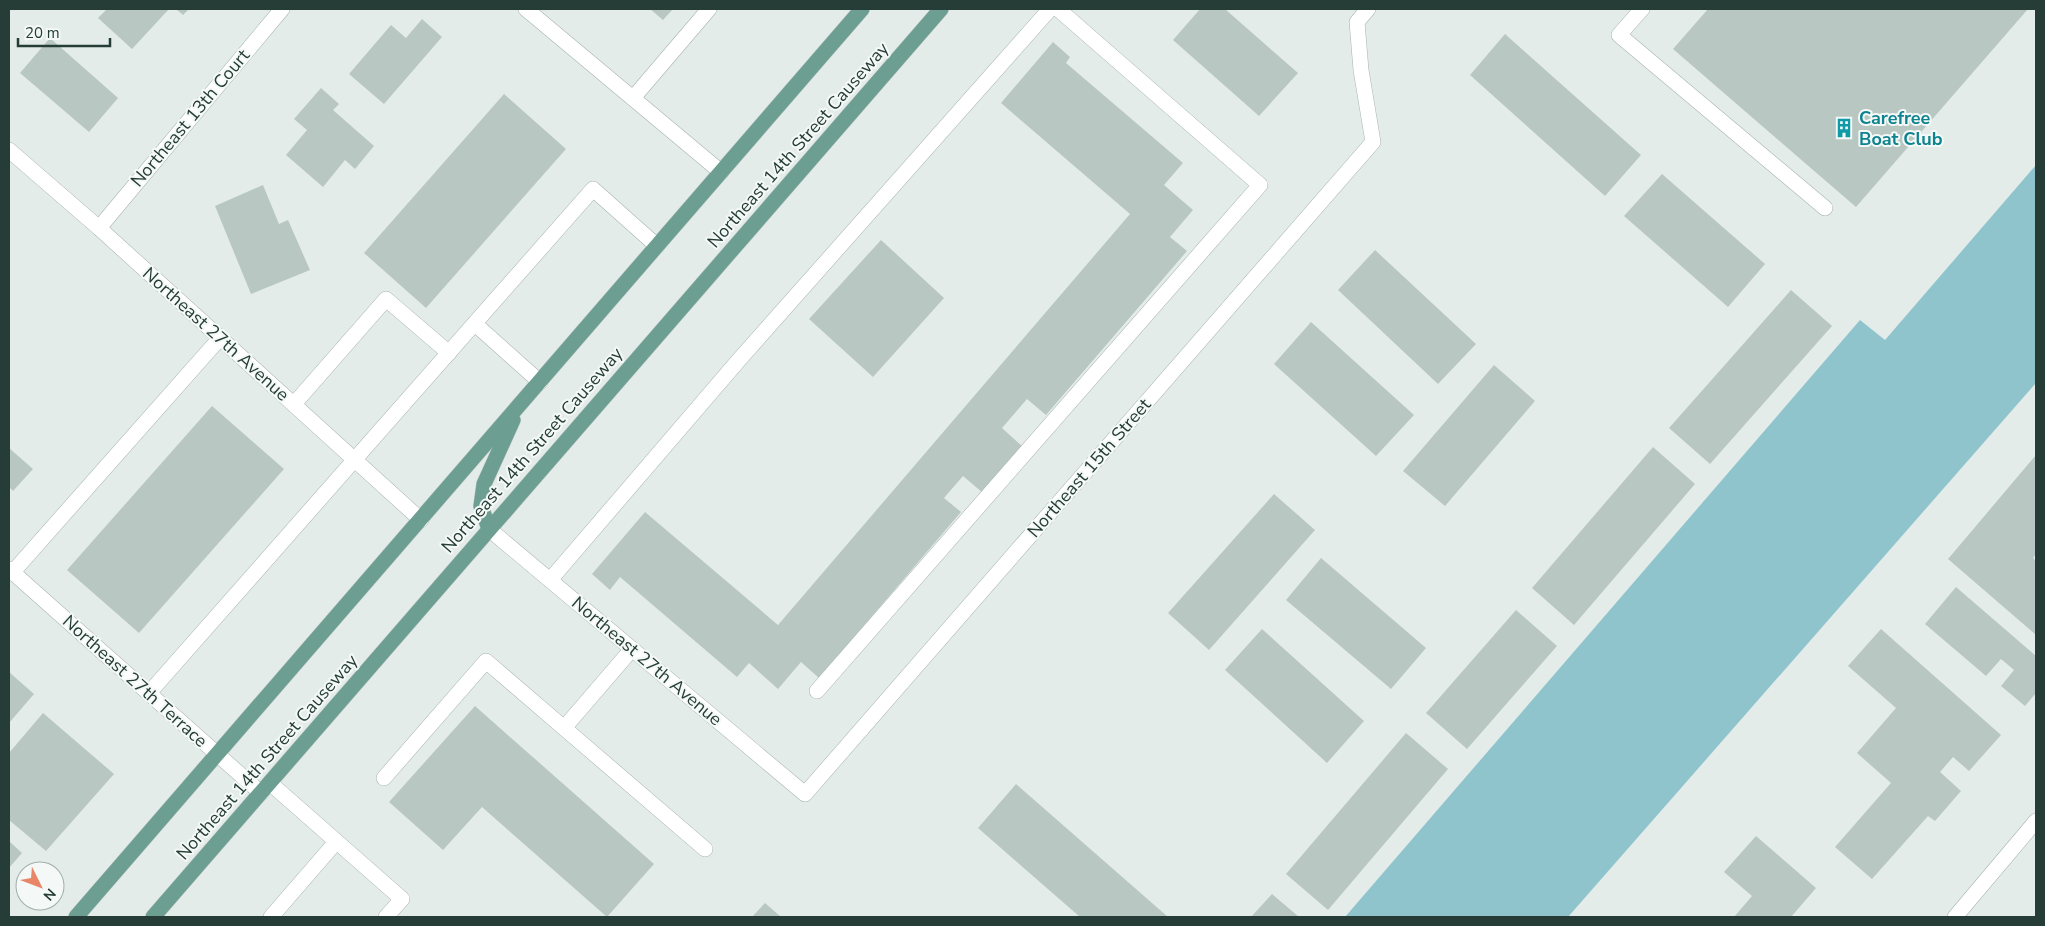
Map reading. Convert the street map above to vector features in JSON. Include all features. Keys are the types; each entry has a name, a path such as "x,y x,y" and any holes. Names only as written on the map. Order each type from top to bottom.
{"main road":[{"path":"76,917 862,9"},
{"name":"Northeast 14th Street Causeway","path":"153,917 941,9"},
{"path":"489,529 481,506 484,484 520,405"}],"street":[{"name":"Northeast 13th Court","path":"99,228 282,9"},
{"path":"526,9 721,172"},
{"path":"633,98 709,9"},
{"path":"550,580 738,361 1050,9"},
{"path":"817,690 1260,185 1058,9"},
{"name":"Northeast 15th Street","path":"806,794 1374,142 1362,70 1357,22 1368,9"},
{"path":"1642,9 1619,35 1825,208"},
{"name":"Northeast 27th Avenue","path":"9,150 99,228 420,520"},
{"path":"149,693 593,189 657,246"},
{"path":"294,404 386,299 449,352"},
{"path":"475,324 540,382"},
{"path":"11,571 220,338"},
{"name":"Northeast 27th Avenue","path":"489,529 806,794"},
{"name":"Northeast 27th Terrace","path":"11,571 218,754 336,842 402,899 386,917"},
{"path":"564,728 632,649"},
{"path":"384,778 486,661 705,849"},
{"path":"1955,917 2036,821"},
{"path":"271,917 336,842"}],"water":[{"path":"2036,165 2036,383 1568,917 1345,917 1860,320 1885,340"}],"building":[{"path":"107,9 169,9 132,49 98,18"},
{"path":"176,9 189,9 183,15"},
{"path":"650,9 673,9 663,20"},
{"path":"1200,9 1225,9 1298,73 1259,116 1173,40"},
{"name":"Carefree Boat Club","path":"1708,9 2028,9 1856,207 1673,49"},
{"path":"422,19 442,37 384,104 349,74 391,25 406,38"},
{"path":"1505,34 1641,155 1605,196 1470,75"},
{"path":"50,38 118,98 89,132 20,73"},
{"path":"1053,42 1070,57 1066,63 1183,163 1164,185 1193,210 1170,237 1187,251 1046,415 1027,399 1002,428 1023,447 983,493 963,476 944,498 961,512 819,678 801,662 778,689 749,663 737,677 620,577 610,590 592,574 645,512 778,625 1130,214 1001,103"},
{"path":"321,88 339,104 333,110 374,146 355,169 345,160 323,187 286,155 307,130 294,119"},
{"path":"504,94 566,149 426,308 364,253"},
{"path":"1662,174 1765,264 1728,307 1624,216"},
{"path":"263,185 279,224 288,220 310,270 251,294 215,206"},
{"path":"881,240 944,298 873,377 809,319"},
{"path":"1375,250 1476,344 1438,384 1338,290"},
{"path":"1791,290 1832,326 1710,464 1669,428"},
{"path":"1311,322 1414,415 1376,456 1274,364"},
{"path":"1494,365 1535,401 1445,506 1403,471"},
{"path":"212,406 284,469 139,633 67,570"},
{"path":"1653,447 1695,484 1574,625 1532,588"},
{"path":"9,448 33,469 13,491 9,487"},
{"path":"2036,455 2036,554 2033,558 2036,561 2036,635 1948,559"},
{"path":"1274,494 1315,530 1209,650 1168,613"},
{"path":"1321,558 1426,648 1391,689 1286,600"},
{"path":"1956,587 2036,656 2036,693 2025,706 2001,686 2014,670 2001,659 1986,676 1925,624"},
{"path":"1516,610 1557,646 1467,749 1426,713"},
{"path":"1262,629 1364,721 1327,763 1225,670"},
{"path":"1881,629 2001,735 1969,771 1953,757 1940,772 1961,791 1935,821 1928,816 1872,879 1835,847 1891,783 1857,753 1896,708 1848,666"},
{"path":"9,672 34,694 9,723"},
{"path":"475,706 654,864 607,917 482,807 443,850 389,802"},
{"path":"43,713 114,774 46,851 9,820 9,753"},
{"path":"1406,733 1448,769 1328,910 1286,874"},
{"path":"1016,784 1168,917 1080,917 978,828"},
{"path":"1756,836 1816,888 1791,917 1734,917 1752,896 1724,872"},
{"path":"9,841 22,853 9,868"},
{"path":"1272,894 1299,917 1251,917"},
{"path":"765,903 781,917 752,917"}],"place":[{"name":"Carefree Boat Club","path":"1844,128"}]}
